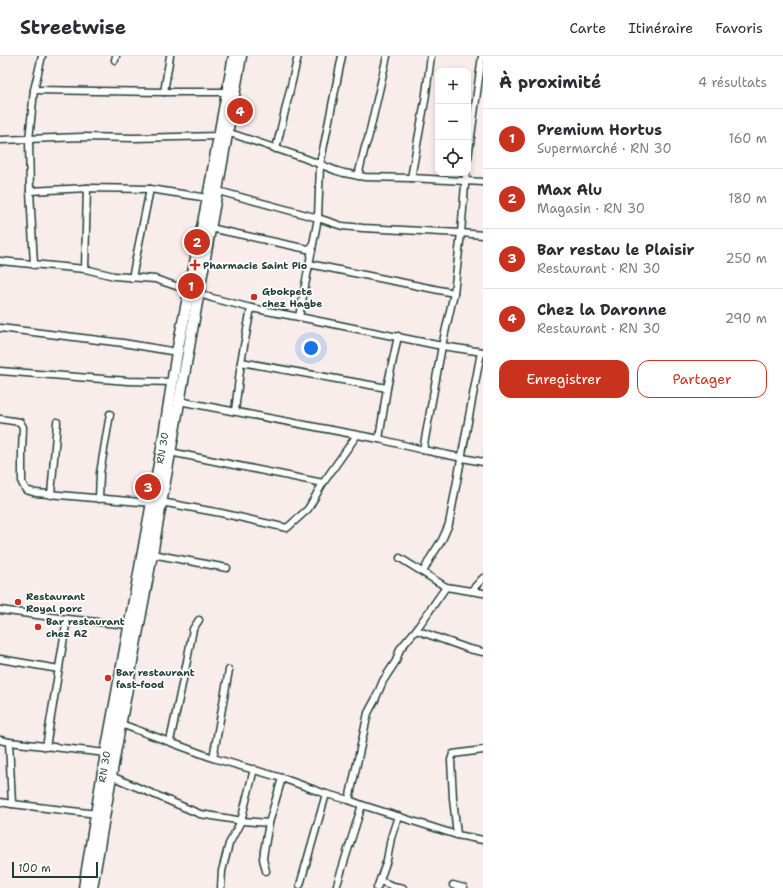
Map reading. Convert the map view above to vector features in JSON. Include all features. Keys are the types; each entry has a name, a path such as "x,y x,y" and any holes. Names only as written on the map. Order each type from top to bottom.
{"main road":[{"name":"RN 30","path":"92,888 152,554 156,503 177,352 194,292 218,191 227,92 234,56"},
{"name":"RN 30","path":"84,888 129,625 156,503 170,452 179,401 208,198 241,56"}],"street":[{"path":"34,265 29,140 34,90 42,56"},
{"path":"164,92 170,56"},
{"path":"276,149 298,56"},
{"path":"299,317 318,218 320,165 342,56"},
{"path":"358,176 387,56"},
{"path":"411,178 426,101 431,56"},
{"path":"470,140 482,56"},
{"path":"34,90 227,92"},
{"path":"0,140 82,137 134,138 223,134 276,149 337,171 358,176 483,182"},
{"path":"424,450 442,346 454,293 466,176"},
{"path":"30,191 87,188 150,189 208,198"},
{"path":"85,269 87,188"},
{"path":"132,278 150,189"},
{"path":"218,191 342,226 483,235"},
{"path":"210,228 312,250"},
{"path":"0,261 85,269 114,276 155,279 251,308 398,336 442,346 482,352 460,458 449,524 442,540 423,572"},
{"path":"309,264 454,293"},
{"path":"235,411 241,362 251,308"},
{"path":"0,328 123,343 177,352"},
{"path":"379,439 387,388 398,336"},
{"path":"241,362 387,388"},
{"path":"0,371 128,381 173,382"},
{"path":"179,401 379,439 483,462"},
{"path":"99,498 100,473 110,414"},
{"path":"0,419 20,422 23,427 22,483 26,490 51,495 156,503 222,513 287,528 308,509 323,483 357,435"},
{"path":"51,495 57,422"},
{"path":"170,452 323,483"},
{"path":"152,554 227,568"},
{"path":"400,558 446,587 483,593"},
{"path":"471,591 483,578"},
{"path":"349,800 368,714 383,681 396,661 400,649 416,630 446,587"},
{"path":"0,610 67,619 129,625"},
{"path":"46,747 67,619"},
{"path":"170,741 193,629 199,620"},
{"path":"416,630 469,649 483,652"},
{"path":"0,659 59,668"},
{"path":"214,758 229,670"},
{"path":"121,724 214,758 254,769 326,794 456,835 483,840"},
{"path":"0,740 46,747 106,753"},
{"path":"9,742 12,804"},
{"path":"456,835 451,760 453,754 483,750"},
{"path":"223,888 222,871 229,844 241,820 254,769"},
{"path":"111,776 200,814 241,820 243,822 269,823"},
{"path":"266,872 263,859 269,823 282,778"},
{"path":"300,885 326,794"},
{"path":"0,802 97,814"},
{"path":"336,888 362,805"},
{"path":"377,888 387,860 391,838 398,816"},
{"path":"380,881 403,888"},
{"path":"453,885 464,888"}],"place":[{"name":"Chez la Daronne","path":"240,111"},
{"name":"Max Alu","path":"197,242"},
{"name":"Pharmacie Saint Pio","path":"195,265"},
{"name":"Premium Hortus","path":"191,286"},
{"name":"Gbokpete chez Hagbe","path":"254,297"},
{"name":"Bar restau le Plaisir","path":"148,487"},
{"name":"Restaurant Royal porc","path":"18,602"},
{"name":"Bar restaurant chez AZ","path":"38,627"},
{"name":"Bar restaurant fast-food","path":"108,678"}]}
